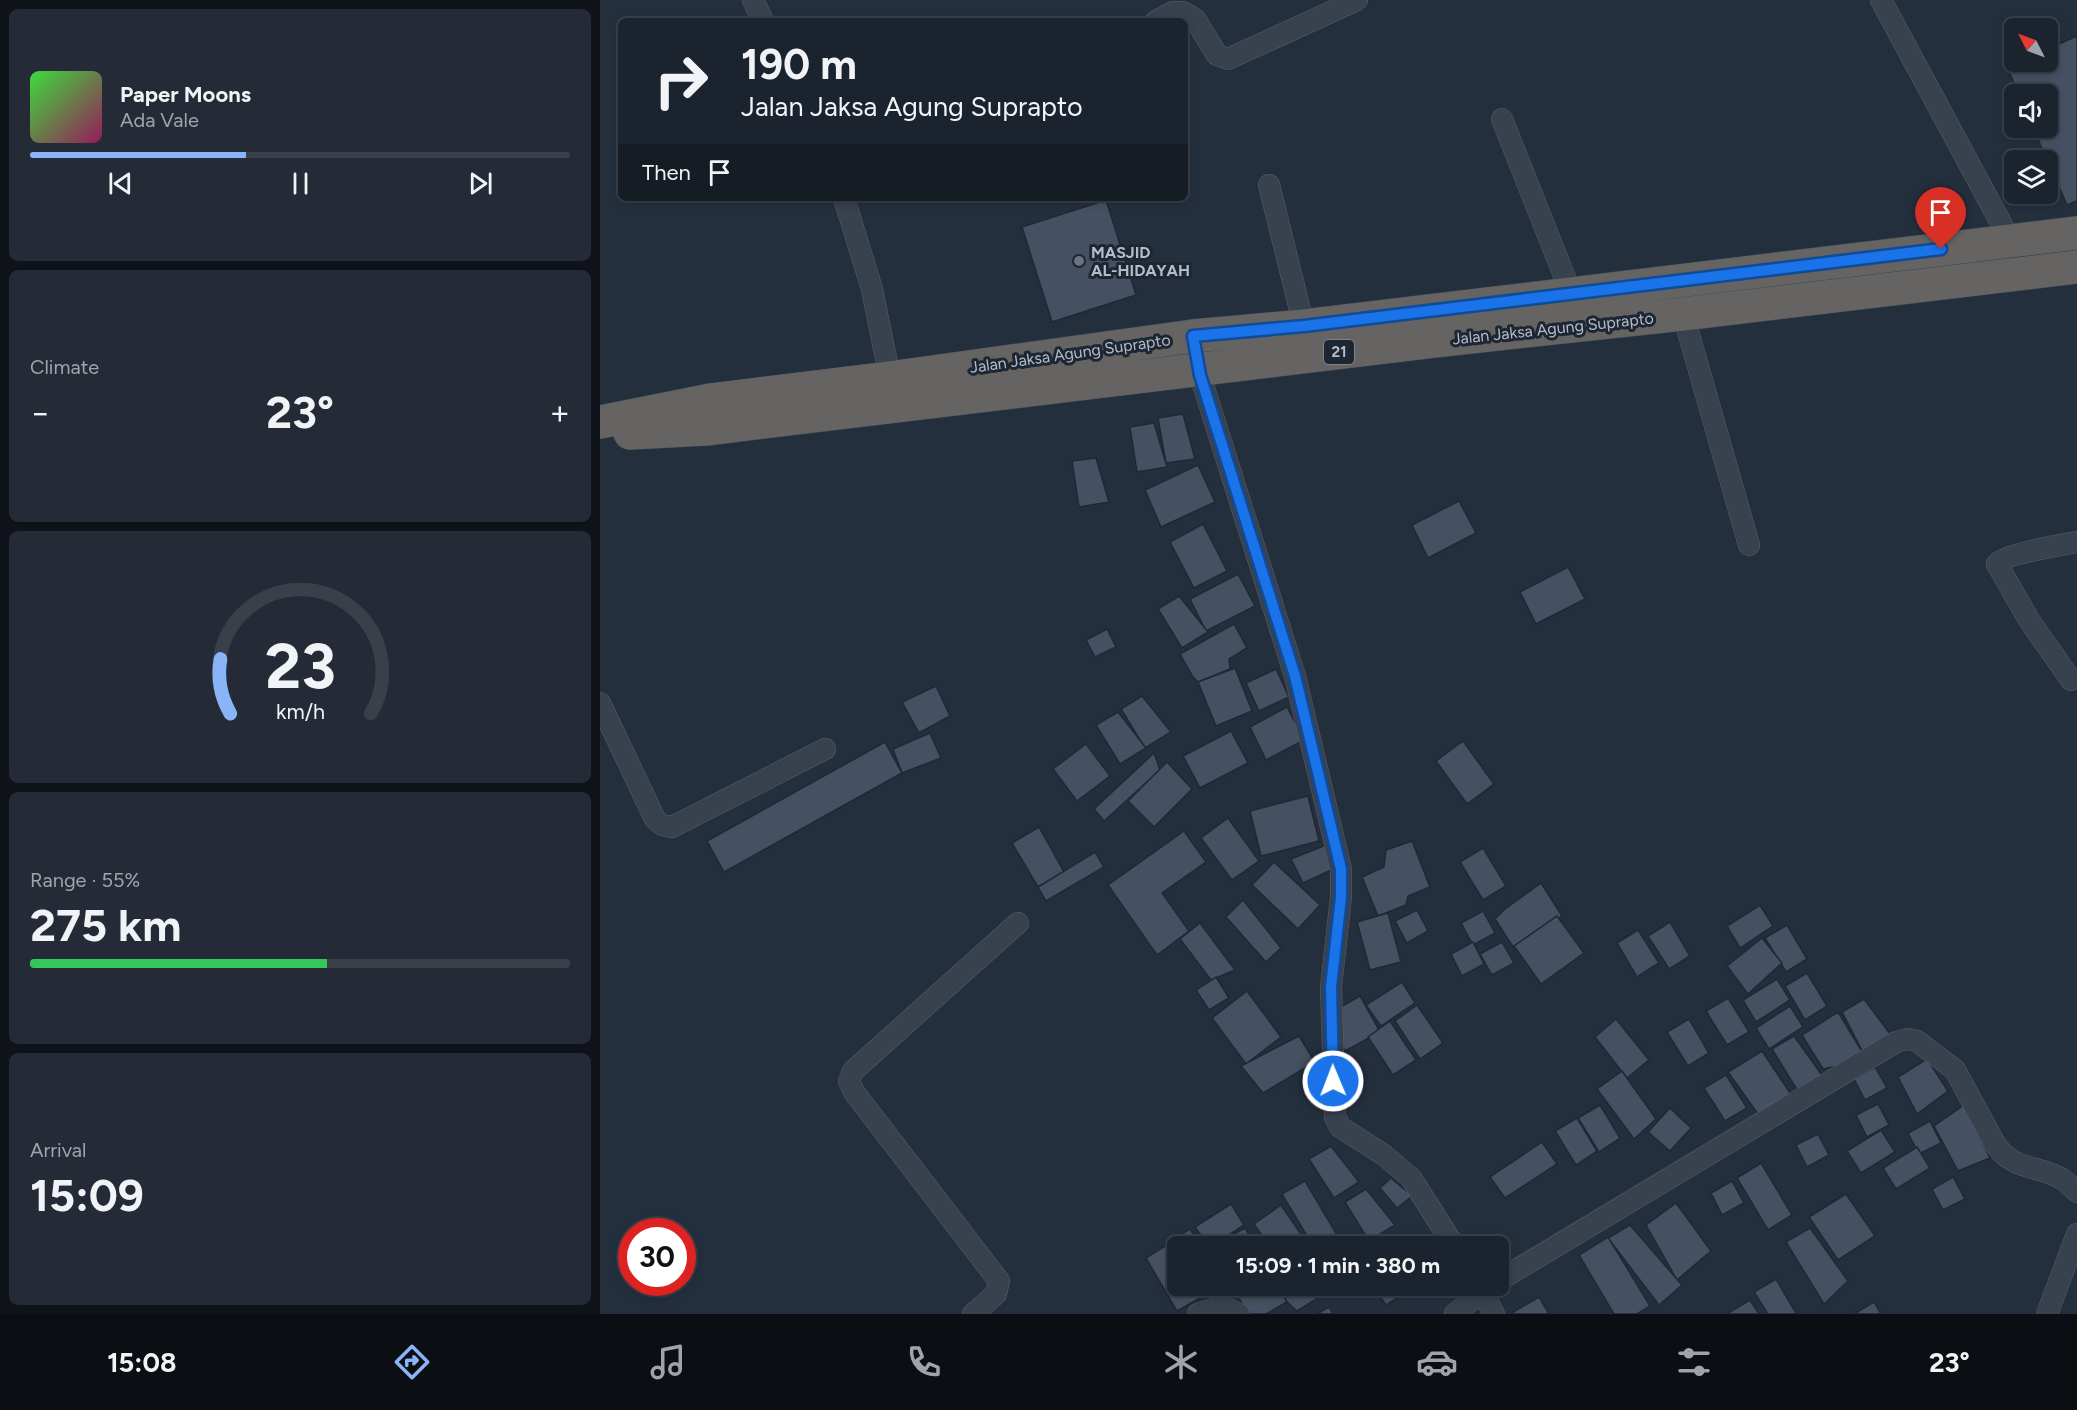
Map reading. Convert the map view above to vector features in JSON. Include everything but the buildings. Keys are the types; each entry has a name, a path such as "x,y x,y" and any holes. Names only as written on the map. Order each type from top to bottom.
{"highway":[{"name":"Jalan Jaksa Agung Suprapto","path":"600,422 711,400 1193,336 1304,326 2077,233"},
{"name":"Jalan Jaksa Agung Suprapto","path":"600,434 706,429 1199,368 2077,267"}],"street":[{"path":"753,0 762,18"},
{"path":"1162,18 1173,12 1183,12 1195,19 1217,55 1228,59 1357,0"},
{"path":"1881,0 2011,240 2026,273"},
{"path":"1502,118 1571,293"},
{"path":"1269,185 1304,326"},
{"path":"845,201 872,289 890,378"},
{"path":"1683,314 1749,545"},
{"path":"1193,336 1199,368 1295,676 1341,869 1341,897 1331,987 1335,1117 1340,1127 1384,1155 1412,1178 1448,1236"},
{"path":"2071,680 2029,620 1997,564 2001,560 2077,542"},
{"path":"600,703 655,819 666,826 672,827 825,749"},
{"path":"973,1314 996,1294 999,1281 854,1092 849,1081 853,1071 1018,923"},
{"path":"1509,1273 1896,1042 1907,1039 1925,1046 1955,1070 1999,1152 2007,1159 2062,1179 2077,1192"},
{"path":"2046,1314 2077,1234"},
{"path":"1455,1314 1476,1296"},
{"path":"1490,1296 1494,1314"},
{"path":"1198,1314 1223,1306 1239,1314"}],"place":[{"name":"MASJID AL-HIDAYAH","path":"1079,261"}],"route":[{"path":"1333,1081 1331,987 1341,897 1341,869 1295,676 1200,375 1193,336 1304,326 1941,249"}]}
